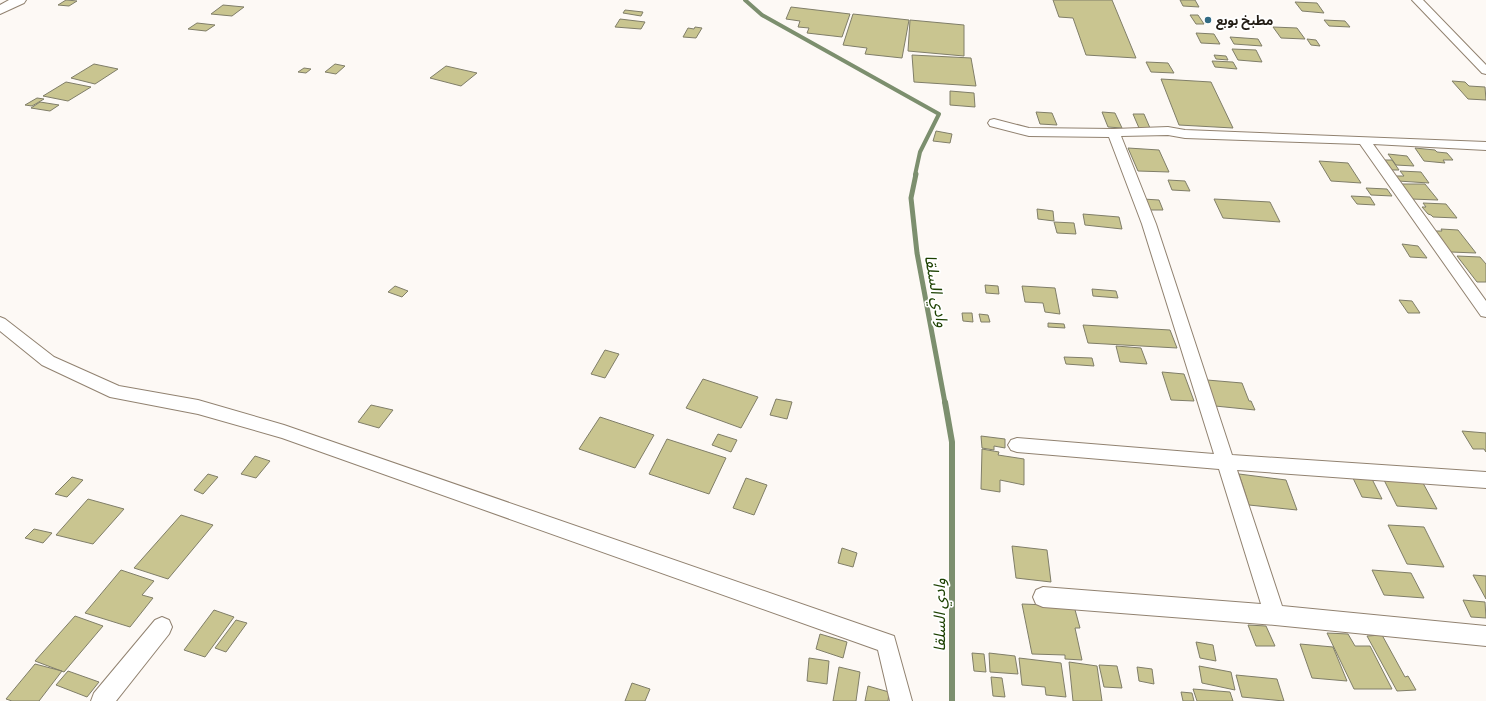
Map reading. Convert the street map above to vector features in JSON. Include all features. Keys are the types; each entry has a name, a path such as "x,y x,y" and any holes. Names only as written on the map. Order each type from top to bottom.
{"street":[{"path":"0,10 20,0"},
{"path":"1417,0 1486,71"},
{"path":"994,123 1029,132 1168,131 1186,134 1486,146"},
{"path":"1114,132 1149,224 1275,615"},
{"path":"1364,140 1486,312"},
{"path":"0,323 48,361 116,392 198,407 284,432 887,643 901,701"},
{"path":"1017,445 1226,462 1486,480"},
{"path":"1043,597 1275,615 1486,636"},
{"path":"102,701 162,627"}],"building":[{"path":"66,0 77,1 69,6 58,5"},
{"path":"1053,0 1112,0 1136,58 1086,55 1073,18 1059,17"},
{"path":"1180,0 1195,0 1199,7 1183,6"},
{"path":"1295,2 1317,3 1324,13 1302,11"},
{"path":"223,5 244,7 232,16 211,14"},
{"path":"791,7 850,14 842,37 807,33 809,28 798,27 800,21 786,19"},
{"path":"625,10 643,12 641,16 623,13"},
{"path":"853,14 909,20 902,58 865,54 867,48 843,45"},
{"path":"1190,15 1198,15 1204,24 1196,24"},
{"path":"620,19 645,22 641,29 615,27"},
{"path":"910,20 964,25 964,56 908,51"},
{"path":"1324,20 1345,21 1350,27 1329,26"},
{"path":"197,23 215,25 206,31 188,29"},
{"path":"695,27 702,28 696,38 683,37 688,28 694,29"},
{"path":"1273,27 1297,28 1305,39 1281,38"},
{"path":"1196,33 1214,34 1220,44 1201,43"},
{"path":"1230,37 1258,39 1262,46 1234,44"},
{"path":"1307,39 1316,40 1320,46 1311,45"},
{"path":"1232,49 1256,50 1262,62 1238,60"},
{"path":"912,55 971,58 976,86 914,82"},
{"path":"1214,55 1226,56 1228,60 1216,59"},
{"path":"1212,61 1233,62 1237,69 1215,67"},
{"path":"1146,62 1168,63 1174,73 1151,72"},
{"path":"94,64 118,69 95,84 71,78"},
{"path":"335,64 345,66 336,74 325,72"},
{"path":"446,66 477,73 461,86 430,78"},
{"path":"304,68 311,69 306,73 298,72"},
{"path":"1161,79 1211,82 1233,128 1179,125"},
{"path":"1452,81 1465,82 1469,86 1485,87 1486,100 1468,99"},
{"path":"66,82 91,87 68,101 43,96"},
{"path":"950,91 974,93 975,107 950,105"},
{"path":"37,98 44,99 32,106 25,105"},
{"path":"40,102 59,105 50,111 31,108"},
{"path":"1036,112 1052,113 1057,125 1040,124"},
{"path":"1102,112 1115,113 1122,128 1108,127"},
{"path":"1133,114 1144,114 1150,128 1139,128"},
{"path":"936,131 952,134 950,143 933,141"},
{"path":"1128,148 1159,150 1169,172 1138,171"},
{"path":"1415,148 1447,153 1453,160 1443,160 1445,163 1424,161"},
{"path":"1388,154 1407,156 1414,166 1396,165"},
{"path":"1385,160 1392,160 1399,170 1392,170"},
{"path":"1319,161 1348,163 1361,183 1331,181"},
{"path":"1400,171 1421,172 1429,183 1398,181 1394,176 1404,176"},
{"path":"1168,180 1185,181 1190,191 1172,190"},
{"path":"1400,184 1425,184 1438,200 1411,199"},
{"path":"1366,188 1387,189 1392,196 1371,195"},
{"path":"1351,196 1370,197 1375,205 1357,204"},
{"path":"1143,199 1159,200 1163,210 1148,210"},
{"path":"1214,199 1270,202 1280,222 1223,218"},
{"path":"1423,203 1446,204 1457,218 1433,217 1422,207 1426,207"},
{"path":"1037,209 1053,211 1054,221 1038,219"},
{"path":"1083,214 1119,217 1122,229 1085,225"},
{"path":"1054,222 1074,223 1076,234 1057,233"},
{"path":"1441,229 1458,230 1476,253 1451,252 1434,231 1442,231"},
{"path":"1402,244 1418,246 1427,258 1410,257"},
{"path":"1457,256 1480,257 1486,264 1486,282 1477,282"},
{"path":"985,285 998,286 999,294 986,293"},
{"path":"395,286 408,291 402,297 388,292"},
{"path":"1022,286 1055,288 1060,314 1045,312 1043,303 1025,302"},
{"path":"1092,289 1116,291 1118,298 1093,296"},
{"path":"1399,300 1412,301 1420,313 1408,313"},
{"path":"962,313 972,313 973,322 963,321"},
{"path":"979,314 988,315 990,322 981,322"},
{"path":"1048,323 1064,324 1065,328 1048,327"},
{"path":"1083,325 1170,330 1177,348 1088,343"},
{"path":"1116,346 1141,348 1147,364 1120,362"},
{"path":"605,350 619,354 605,378 591,374"},
{"path":"1064,357 1092,358 1094,366 1066,364"},
{"path":"1162,372 1184,374 1194,401 1171,400"},
{"path":"703,379 758,397 741,428 686,408"},
{"path":"1207,380 1242,383 1249,401 1251,401 1255,410 1215,406"},
{"path":"776,399 792,402 787,419 770,415"},
{"path":"371,405 393,410 379,428 358,422"},
{"path":"600,417 654,435 635,468 579,449"},
{"path":"1462,431 1486,433 1486,452 1484,449 1473,449"},
{"path":"718,434 737,440 731,452 712,445"},
{"path":"981,436 1005,439 1005,448 994,446 994,450 982,448"},
{"path":"667,439 726,458 709,494 649,474"},
{"path":"982,449 999,452 998,455 1024,459 1024,485 1000,480 1000,492 981,489"},
{"path":"255,456 270,461 256,478 241,474"},
{"path":"208,474 218,477 203,494 194,490"},
{"path":"1239,474 1286,480 1297,510 1249,505"},
{"path":"1352,476 1371,477 1382,499 1362,497"},
{"path":"72,477 83,480 67,497 55,494"},
{"path":"746,478 767,485 754,515 733,508"},
{"path":"1384,480 1423,483 1437,509 1397,506"},
{"path":"88,499 124,509 93,544 56,535"},
{"path":"181,515 213,525 168,579 134,568"},
{"path":"1388,525 1424,527 1444,567 1407,564"},
{"path":"34,529 52,533 43,543 25,538"},
{"path":"1012,546 1047,550 1051,582 1016,578"},
{"path":"842,548 857,553 853,567 838,563"},
{"path":"121,570 154,581 142,595 153,598 130,627 85,613"},
{"path":"1372,570 1411,573 1424,598 1384,595"},
{"path":"1473,575 1486,576 1486,599"},
{"path":"1463,600 1485,602 1486,618 1471,617"},
{"path":"1022,604 1074,606 1080,628 1075,628 1082,660 1065,659 1065,655 1032,654"},
{"path":"214,610 234,617 205,657 184,650"},
{"path":"75,616 103,626 64,672 35,661"},
{"path":"236,620 247,623 226,652 215,648"},
{"path":"1248,625 1266,626 1275,646 1256,646"},
{"path":"1327,633 1348,634 1355,646 1370,646 1392,689 1354,689"},
{"path":"820,634 847,642 843,658 816,649"},
{"path":"1382,635 1405,677 1408,676 1416,690 1397,691 1367,636"},
{"path":"1196,642 1213,645 1216,661 1200,658"},
{"path":"1300,644 1333,647 1347,681 1312,678"},
{"path":"972,653 984,654 986,672 974,671"},
{"path":"989,653 1015,656 1018,674 990,672"},
{"path":"809,658 829,661 827,684 807,681"},
{"path":"1019,658 1061,663 1066,697 1046,695 1045,687 1022,685"},
{"path":"1069,662 1097,666 1102,701 1073,701"},
{"path":"35,664 62,671 39,701 12,701 6,699"},
{"path":"1099,665 1117,666 1122,688 1104,687"},
{"path":"1199,666 1231,672 1235,690 1202,683"},
{"path":"839,667 860,672 856,701 833,701"},
{"path":"1137,667 1152,669 1154,684 1139,681"},
{"path":"68,671 99,682 87,697 56,685"},
{"path":"1236,675 1277,679 1284,701 1242,697"},
{"path":"991,677 1002,678 1005,697 993,696"},
{"path":"632,683 650,689 645,701 625,701"},
{"path":"868,686 889,692 888,701 865,701"},
{"path":"1193,689 1230,692 1233,701 1197,701"},
{"path":"1181,692 1192,693 1194,701 1183,701"}],"waterway":[{"name":"وادي السلقا","path":"745,0 762,15 939,114 920,152 915,175"},
{"name":"وادي السلقا","path":"916,174 911,198 917,253 945,403"},
{"name":"وادي السلقا","path":"945,402 952,442 952,701"}],"place":[{"name":"مطبخ بوبع","path":"1208,20"}]}
